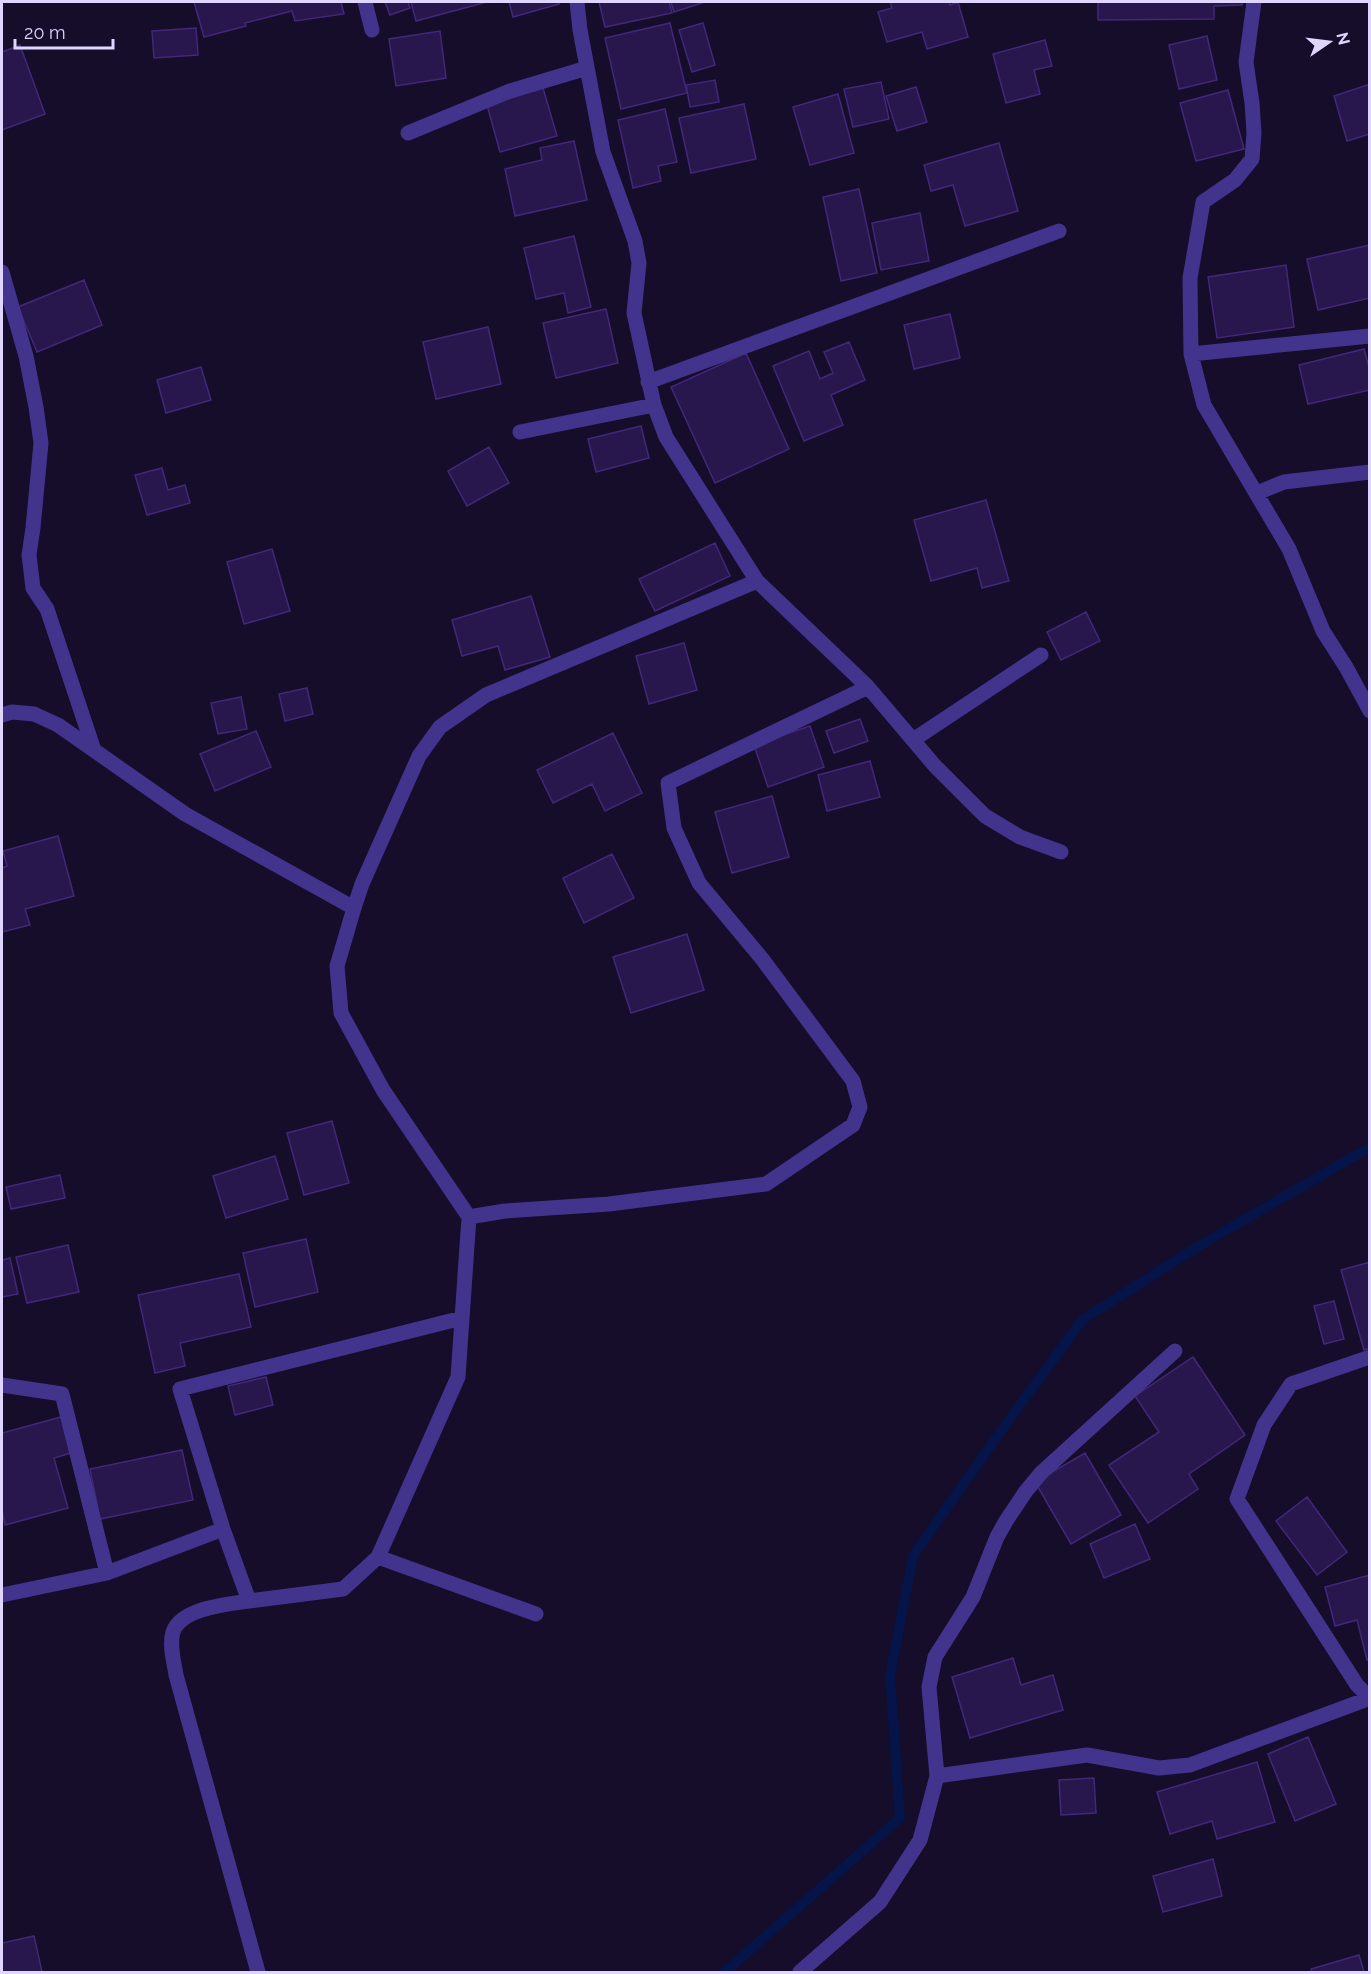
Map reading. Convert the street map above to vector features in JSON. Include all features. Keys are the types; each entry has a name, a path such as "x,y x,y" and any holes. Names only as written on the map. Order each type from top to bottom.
{"street":[{"path":"365,2 372,30"},
{"path":"577,2 580,30 603,152 635,241 639,263 634,314 648,382 666,437 757,581 868,687 935,766 985,816 1020,837 1061,852"},
{"path":"1254,2 1246,62 1254,133 1252,159 1235,180 1203,202 1190,278 1191,354 1204,405 1289,549 1323,631 1370,711"},
{"path":"408,133 510,91 587,69"},
{"path":"648,382 1059,231"},
{"path":"2,272 26,356 41,443 33,528 28,555 33,588 47,609 94,750"},
{"path":"1191,354 1370,336"},
{"path":"520,432 654,405"},
{"path":"1257,493 1284,482 1370,472"},
{"path":"258,1972 176,1675 171,1649 173,1631 186,1617 214,1606 343,1589 378,1557 458,1377 469,1216 383,1089 340,1013 337,966 362,884 419,756 440,727 486,695 757,581"},
{"path":"913,740 1041,656"},
{"path":"469,1216 505,1211 609,1204 766,1184 853,1125 860,1107 853,1081 763,960 699,883 674,828 668,783 868,687"},
{"path":"2,715 12,712 34,714 58,725 185,814 354,908"},
{"path":"249,1601 223,1530 180,1389 462,1318"},
{"path":"800,1972 880,1902 920,1840 937,1776 929,1688 935,1658 973,1597 1006,1521 1041,1473 1175,1350"},
{"path":"937,1776 1087,1755 1159,1768 1190,1765 1370,1698 1358,1685 1237,1499 1264,1425 1291,1384 1370,1357"},
{"path":"2,1385 62,1394 107,1573"},
{"path":"2,1595 107,1573 223,1530"},
{"path":"378,1557 536,1614"}],"building":[{"path":"194,2 341,2 344,14 295,21 292,11 245,23 246,26 204,37"},
{"path":"385,2 408,2 410,8 390,15"},
{"path":"411,2 487,2 416,21"},
{"path":"509,2 558,2 559,4 513,17"},
{"path":"599,2 669,2 672,13 605,27"},
{"path":"671,2 701,2 702,3 674,12"},
{"path":"890,2 949,2 950,5 958,2 968,37 927,49 922,32 887,42 878,12 892,8"},
{"path":"1098,2 1242,2 1242,5 1214,6 1214,19 1098,20"},
{"path":"670,23 687,93 621,109 605,38"},
{"path":"703,23 715,65 692,72 679,30"},
{"path":"196,28 198,55 154,58 152,31"},
{"path":"440,31 446,78 396,86 389,39"},
{"path":"1207,36 1217,80 1179,89 1169,45"},
{"path":"1045,40 1052,66 1034,70 1040,94 1006,103 993,54"},
{"path":"20,45 45,114 2,130 2,52"},
{"path":"715,80 719,102 690,107 686,85"},
{"path":"881,82 889,119 853,127 844,89"},
{"path":"1370,84 1370,134 1347,141 1334,96"},
{"path":"916,87 927,122 897,131 886,96"},
{"path":"543,88 557,136 500,152 487,105"},
{"path":"1228,90 1244,149 1196,161 1180,103"},
{"path":"838,94 854,153 810,165 793,107"},
{"path":"744,104 756,159 691,173 679,118"},
{"path":"665,109 677,162 658,166 661,181 633,188 618,120"},
{"path":"574,141 587,200 515,216 505,169 542,160 540,148"},
{"path":"999,143 1018,211 965,226 953,185 931,191 924,165"},
{"path":"859,189 877,273 841,281 823,197"},
{"path":"920,213 929,261 881,270 872,223"},
{"path":"574,236 591,307 568,313 564,293 536,299 524,248"},
{"path":"1370,245 1370,298 1318,310 1307,259"},
{"path":"1286,265 1294,327 1217,338 1208,277"},
{"path":"84,280 102,325 37,352 18,307"},
{"path":"606,309 618,363 556,378 543,323"},
{"path":"950,314 960,358 914,369 904,325"},
{"path":"488,327 501,384 436,399 423,342"},
{"path":"849,342 865,380 831,395 843,425 804,441 773,366 809,351 820,379 833,373 824,352"},
{"path":"1364,349 1370,371 1370,390 1308,404 1299,365"},
{"path":"746,353 789,449 715,483 671,387"},
{"path":"201,367 211,400 166,413 157,380"},
{"path":"641,426 649,458 596,472 588,439"},
{"path":"489,447 509,483 467,506 448,471"},
{"path":"162,468 168,490 185,485 190,503 147,515 135,475"},
{"path":"986,500 1009,581 982,588 977,568 931,581 914,520"},
{"path":"715,543 730,576 655,611 639,579"},
{"path":"272,549 290,611 244,624 227,562"},
{"path":"531,596 550,657 505,670 498,646 462,656 452,620"},
{"path":"1086,612 1100,641 1061,660 1047,632"},
{"path":"684,643 697,690 649,704 636,656"},
{"path":"307,688 313,714 285,721 279,694"},
{"path":"241,697 247,729 218,734 211,703"},
{"path":"860,719 868,741 834,753 826,731"},
{"path":"810,726 824,767 768,787 754,745"},
{"path":"256,731 271,767 215,791 200,754"},
{"path":"613,733 642,793 605,811 592,784 553,803 537,770"},
{"path":"870,761 880,797 827,811 818,775"},
{"path":"772,796 789,857 732,873 715,812"},
{"path":"58,836 74,896 25,909 30,925 2,932 2,868 7,866 3,851"},
{"path":"612,854 634,898 584,923 563,878"},
{"path":"687,934 704,990 631,1013 613,957"},
{"path":"332,1121 349,1183 304,1195 287,1133"},
{"path":"275,1156 288,1199 226,1218 213,1176"},
{"path":"60,1175 65,1198 11,1209 6,1187"},
{"path":"306,1239 318,1292 255,1307 243,1253"},
{"path":"68,1245 79,1292 27,1303 16,1257"},
{"path":"10,1258 18,1294 2,1297 2,1260"},
{"path":"1370,1262 1370,1348 1364,1350 1341,1270"},
{"path":"239,1274 251,1327 180,1343 185,1366 155,1373 138,1295"},
{"path":"1334,1301 1344,1339 1324,1344 1314,1306"},
{"path":"1193,1357 1245,1435 1189,1474 1198,1489 1148,1523 1109,1465 1159,1432 1135,1396"},
{"path":"266,1377 273,1405 235,1415 228,1386"},
{"path":"61,1417 71,1453 54,1458 68,1508 5,1525 2,1510 2,1433"},
{"path":"182,1450 193,1500 100,1519 90,1469"},
{"path":"1085,1453 1121,1515 1071,1544 1035,1482"},
{"path":"1307,1497 1347,1552 1317,1575 1276,1521"},
{"path":"1135,1524 1150,1559 1104,1578 1090,1544"},
{"path":"1370,1575 1370,1659 1367,1660 1357,1620 1335,1626 1325,1587"},
{"path":"1013,1658 1021,1685 1053,1675 1063,1710 970,1738 952,1677"},
{"path":"1308,1737 1336,1804 1295,1821 1268,1754"},
{"path":"1257,1762 1275,1822 1217,1839 1212,1821 1170,1834 1157,1792"},
{"path":"1094,1778 1096,1813 1061,1815 1059,1780"},
{"path":"1213,1859 1222,1896 1163,1912 1153,1876"},
{"path":"34,1936 42,1972 2,1972 2,1943"},
{"path":"1359,1955 1364,1972 1312,1972 1311,1969"}],"waterway":[{"path":"725,1972 900,1818 890,1675 913,1556 1082,1320 1199,1246 1370,1147"}]}
